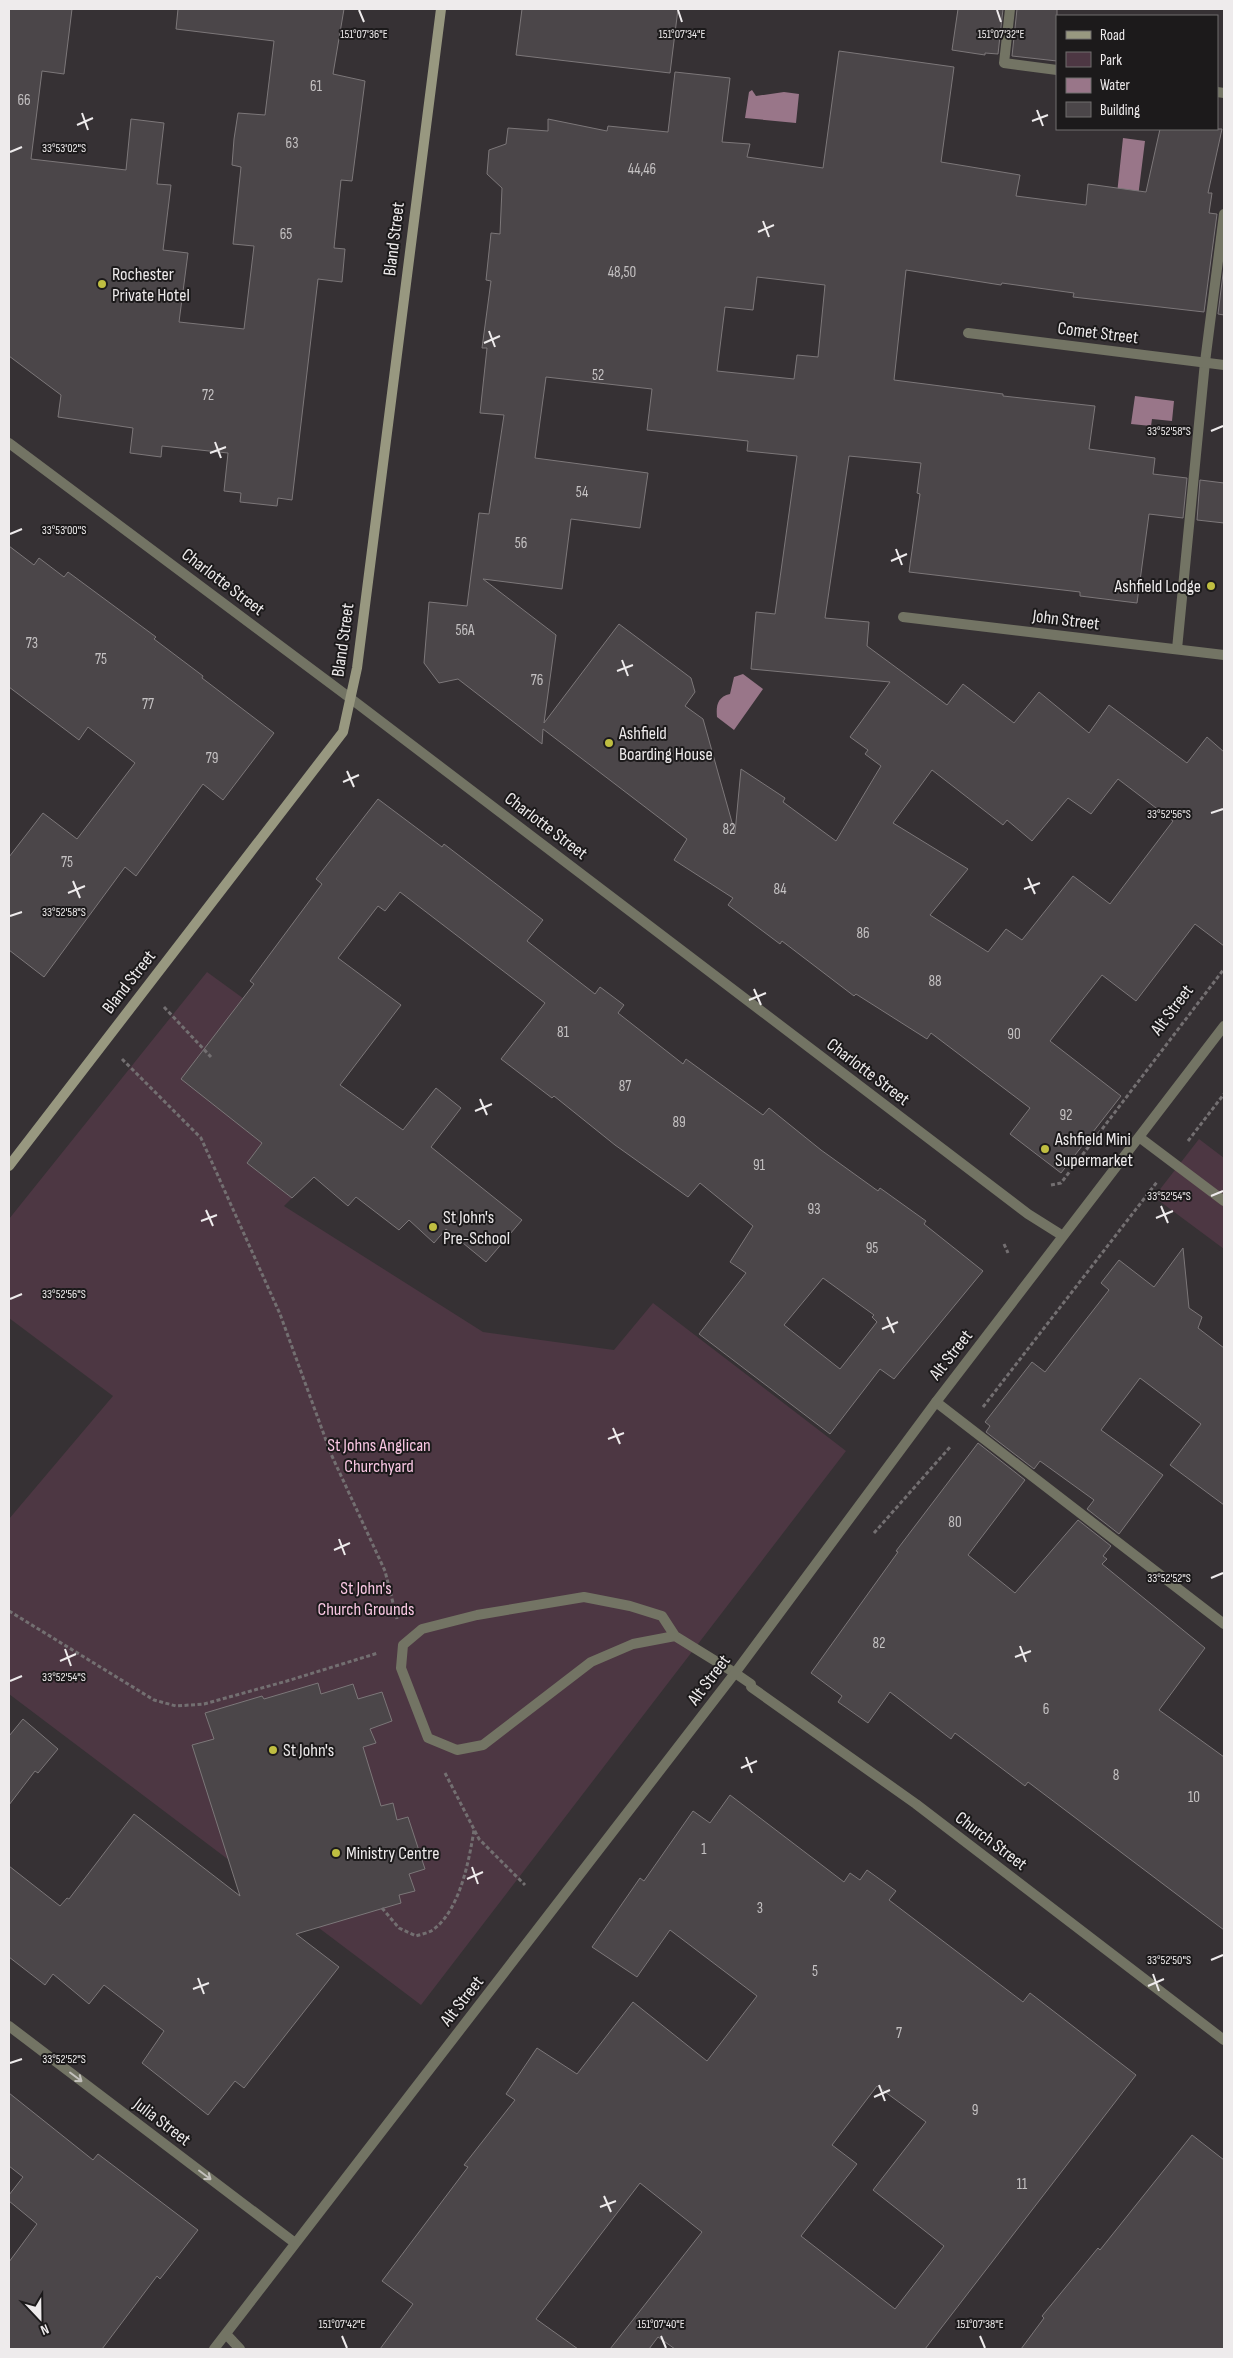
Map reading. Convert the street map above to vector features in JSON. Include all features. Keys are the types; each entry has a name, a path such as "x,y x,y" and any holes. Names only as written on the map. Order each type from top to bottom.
{"street":[{"name":"Bland Street","path":"9,1166 343,732 357,668 440,9"},
{"path":"1010,9 1004,63 1056,70"},
{"path":"1177,649 1205,362 1224,214"},
{"name":"Comet Street","path":"968,332 1224,365"},
{"name":"Charlotte Street","path":"9,443 350,698 1028,1214 1063,1236"},
{"name":"John Street","path":"903,616 1224,655"},
{"name":"Alt Street","path":"214,2349 735,1673 936,1402 1224,1026"},
{"path":"1140,1137 1224,1201"},
{"path":"936,1402 1224,1624"},
{"path":"584,1598 630,1606 662,1616 675,1636 633,1644 591,1662 483,1745 457,1750 428,1738 401,1668 404,1645 422,1629 477,1615 584,1598"},
{"name":"Church Street","path":"675,1636 751,1684 750,1687 916,1804 1223,2036"},
{"name":"Julia Street","path":"9,2026 295,2243"},
{"path":"226,2334 240,2349"}],"path":[{"name":"Alt Street","path":"1051,1184 1061,1182 1224,969"},
{"path":"145,988 211,1057"},
{"path":"9,1611 154,1700 176,1706 204,1704 278,1684 404,1645 385,1570 331,1454 280,1314 201,1138 104,1041"},
{"path":"872,1535 968,1426 1224,1094"},
{"path":"1004,1244 1008,1253"},
{"path":"457,1750 445,1773 474,1830 525,1885"},
{"path":"382,1908 399,1928 416,1936 433,1930 452,1908 468,1863 474,1830"}],"green space":[{"name":"St John's Church Grounds","path":"207,972 251,1004 209,1043 182,1079 262,1143 247,1163 292,1198 284,1206 483,1332 614,1350 653,1303 846,1451 421,2005 9,1694 9,1519 113,1396 9,1318 9,1219"},
{"path":"1199,1139 1224,1158 1224,1249 1154,1197"}],"water":[{"path":"752,90 756,96 784,92 799,94 796,123 745,118 749,92"},
{"path":"1123,138 1145,141 1137,205 1116,203"},
{"path":"1135,396 1174,401 1172,421 1152,419 1151,426 1131,424"},
{"path":"743,674 763,689 734,730 717,717 717,706 722,697 730,694 734,677"}],"building":[{"path":"9,9 72,9 64,74 42,71 31,159 126,170 131,119 164,123 157,184 171,185 163,250 188,253 179,322 244,329 254,246 233,244 241,167 232,165 234,139 238,113 265,115 274,41 176,29 178,9 344,9 333,74 365,81 352,181 341,180 334,248 345,249 342,282 318,279 292,500 278,498 277,506 240,502 241,493 224,491 228,453 162,446 161,457 130,453 133,428 58,417 61,395 9,356"},
{"path":"522,9 678,9 670,73 516,55"},
{"path":"958,9 1003,9 998,54 985,53 985,55 952,50"},
{"path":"1017,9 1057,9 1056,61 1012,56"},
{"path":"839,51 954,67 941,162 1020,175 1016,196 1086,205 1088,184 1146,192 1160,130 1222,129 1208,193 1212,193 1209,213 1217,214 1204,312 1073,297 1074,293 1002,283 1001,285 906,270 894,380 1003,394 1003,396 1095,406 1089,449 1155,458 1153,474 1187,478 1183,518 1149,514 1137,603 1080,596 1080,592 909,572 920,494 917,493 921,463 849,456 825,618 869,622 867,646 947,705 963,684 1014,723 1039,692 1089,733 1109,705 1187,763 1207,737 1224,752 1224,946 1195,924 1136,1001 1102,975 1050,1041 1121,1096 1061,1173 1010,1134 1030,1108 931,1033 927,1039 856,994 854,996 782,941 780,944 728,905 733,898 674,860 687,839 543,729 542,744 458,679 439,683 424,663 429,602 467,606 479,513 489,514 504,415 480,413 487,348 482,348 491,281 486,280 491,233 500,234 502,188 487,174 489,150 506,144 508,128 548,131 548,119 607,131 608,126 668,132 675,72 730,78 722,142 750,144 747,157 823,168","holes":["757,277 825,285 818,357 797,355 794,379 717,371 725,307 753,310","546,377 652,389 647,430 748,441 747,451 797,456 775,614 756,612 751,669 890,682 850,737 868,750 865,754 881,766 836,841 783,802 785,798 741,769 735,833 703,719 685,706 695,692 691,678 619,624 544,723 556,635 483,579 562,589 571,519 640,528 648,473 535,458","932,770 1003,825 1007,820 1032,841 1068,798 1091,814 1118,779 1173,821 1110,904 1073,876 1022,940 1006,929 988,952 930,915 968,869 893,823"]},
{"path":"1224,266 1224,315 1218,314"},
{"path":"1200,480 1224,483 1224,523 1197,520"},
{"path":"9,546 34,565 39,558 64,577 68,572 156,637 154,639 274,733 223,800 203,784 136,876 125,867 44,977 9,950 9,857 43,813 77,839 135,763 88,727 79,740 9,687"},
{"path":"378,799 442,847 444,844 543,920 527,941 595,994 600,987 624,1005 618,1013 683,1064 686,1059 763,1115 769,1108 821,1150 878,1191 880,1188 926,1221 924,1224 983,1271 894,1379 880,1369 830,1434 699,1334 746,1273 730,1262 753,1226 700,1183 688,1197 615,1145 554,1096 552,1098 501,1059 545,1003 400,892 385,911 378,906 338,958 401,1005 340,1085 403,1130 436,1088 461,1108 431,1147 522,1220 486,1262 446,1229 434,1243 409,1220 399,1230 356,1197 348,1206 314,1177 292,1198 247,1163 262,1143 181,1079 254,984 250,981 322,884 316,879","holes":["823,1278 874,1315 872,1317 877,1322 840,1369 784,1325"]},
{"path":"1183,1248 1189,1308 1202,1317 1198,1328 1224,1348 1224,1505 1170,1465 1201,1424 1140,1378 1101,1430 1163,1475 1119,1534 1087,1509 1094,1500 1040,1461 1034,1469 986,1432 990,1426 985,1422 1032,1362 1045,1372 1109,1290 1101,1283 1119,1260 1154,1287"},
{"path":"978,1443 1025,1480 968,1555 1015,1593 1078,1520 1111,1546 1103,1556 1107,1559 1102,1564 1205,1648 1159,1710 1224,1757 1224,1930 1028,1782 1025,1786 955,1733 951,1739 890,1692 868,1723 838,1702 842,1696 811,1673 898,1552 896,1551"},
{"path":"318,1683 321,1694 353,1684 358,1699 382,1692 392,1721 370,1729 376,1743 363,1747 381,1806 393,1803 397,1820 408,1817 425,1869 409,1874 415,1891 399,1895 401,1903 296,1934 339,1967 244,2088 235,2081 208,2115 142,2063 164,2031 104,1985 89,2004 53,1974 45,1985 9,1957 9,1866 60,1906 67,1898 69,1899 134,1814 240,1896 192,1745 214,1739 205,1713 262,1696 264,1699"},
{"path":"23,1719 58,1749 38,1773 35,1771 9,1805 9,1736"},
{"path":"730,1795 844,1882 850,1873 860,1880 867,1870 896,1891 889,1900 1023,2002 1030,1993 1136,2075 925,2349 675,2349 658,2337 649,2349 610,2349 702,2232 640,2183 536,2319 578,2349 380,2349 413,2304 382,2281 468,2167 464,2165 515,2100 506,2094 537,2048 577,2074 633,2002 707,2061 757,1996 670,1930 637,1977 592,1947 640,1878 644,1881 693,1811 710,1823","holes":["877,2086 926,2122 873,2190 944,2246 895,2309 801,2236 857,2164 832,2145"]},
{"path":"9,2093 93,2160 98,2154 198,2230 160,2279 157,2276 102,2349 9,2349 9,2262 37,2224 9,2201 9,2195 23,2177 9,2166"},
{"path":"1192,2135 1224,2160 1224,2349 1021,2349 1044,2318 1042,2316 1098,2248 1100,2250"}],"place":[{"name":"Rochester Private Hotel","path":"102,284"},
{"name":"Ashfield Lodge","path":"1211,586"},
{"name":"Ashfield Boarding House","path":"609,743"},
{"name":"Ashfield Mini Supermarket","path":"1045,1149"},
{"name":"St John's Pre-School","path":"433,1227"},
{"name":"St John's","path":"273,1750"},
{"name":"Ministry Centre","path":"336,1853"}],"park label":[{"name":"St Johns Anglican Churchyard","path":"379,1455"}]}
